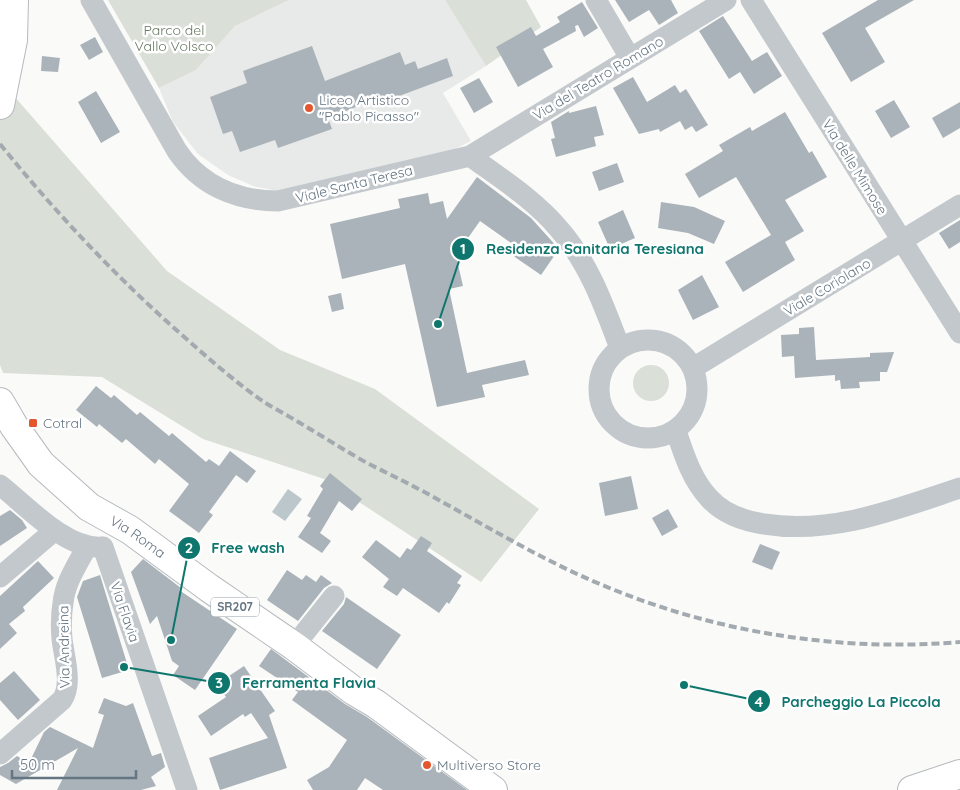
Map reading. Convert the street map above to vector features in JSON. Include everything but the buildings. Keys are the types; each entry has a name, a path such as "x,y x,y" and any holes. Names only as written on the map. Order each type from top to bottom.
{"main road":[{"path":"2,99 13,40 16,1"},
{"name":"Via Roma","path":"0,402 23,440 46,469 89,507 130,530 208,588 294,646 354,691 376,704 493,790"},
{"path":"912,790 960,774"}],"street":[{"name":"Viale Santa Teresa","path":"91,0 181,158 199,176 222,191 250,199 286,200 470,156"},
{"path":"596,0 630,58"},
{"name":"Via del Teatro Romano","path":"470,156 726,0"},
{"name":"Via delle Mimose","path":"751,0 960,333"},
{"path":"470,156 545,213 570,241 594,282 620,348"},
{"name":"Viale Coriolano","path":"694,368 960,205"},
{"path":"653,340 669,344 684,354 694,368 698,381 698,396 694,409 676,431 660,438 643,438 626,434 612,424 603,409 598,392 600,375 608,360 620,348 636,341 653,340"},
{"path":"676,431 688,465 706,494 722,509 739,518 753,522 795,527 826,525 882,514 960,488"},
{"path":"0,485 8,503 71,539 95,547 130,530"},
{"path":"0,577 56,530"},
{"name":"Via Andreina","path":"0,754 62,700 67,691 61,619 62,603 66,587 95,547"},
{"name":"Via Flavia","path":"95,547 187,790"},
{"path":"294,646 334,596"}],"shaded area":[{"name":"Liceo Artistico \"Pablo Picasso\"","path":"289,0 445,0 486,66 443,93 471,141 445,154 277,191 253,186 228,175 198,154 173,122 159,88 196,70 235,26"},
{"path":"288,489 302,499 285,521 272,512"}],"green space":[{"name":"Parco del Vallo Volsco","path":"108,0 289,0 235,26 196,70 159,88"},
{"path":"445,0 526,0 541,27 486,66"},
{"path":"0,80 167,271 280,350 375,389 539,509 481,582 324,479 203,439 102,377 3,373 0,365"},
{"path":"651,365 658,366 664,370 668,376 668,390 664,396 658,400 651,401 644,400 638,396 634,390 633,383 634,376 638,370 644,366"}],"railway":[{"path":"0,144 43,195 110,267 182,335 261,400 367,463 542,557 585,578 649,603 692,616 780,636 870,644 960,642"}],"place":[{"name":"Liceo Artistico \"Pablo Picasso\"","path":"309,108"},
{"name":"Residenza Sanitaria Teresiana","path":"438,324"},
{"name":"Cotral","path":"33,423"},
{"name":"Free wash","path":"171,640"},
{"name":"Ferramenta Flavia","path":"124,667"},
{"name":"Parcheggio La Piccola","path":"684,685"},
{"name":"Multiverso Store","path":"427,765"}]}
